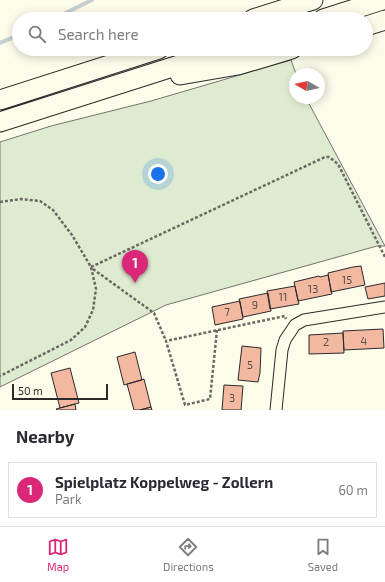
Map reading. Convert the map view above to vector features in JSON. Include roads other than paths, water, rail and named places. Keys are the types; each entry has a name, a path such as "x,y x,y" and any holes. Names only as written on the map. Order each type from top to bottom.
{"highway":[{"path":"268,12 294,0"},
{"path":"274,12 313,0"},
{"path":"345,12 383,0"},
{"path":"373,24 385,20"},
{"path":"0,100 137,56"},
{"path":"0,122 207,56"},
{"path":"113,86 238,65 268,56"}],"street":[{"path":"276,410 282,350 289,332 295,325 304,320 385,307"}],"waterway":[{"path":"67,12 92,0"},
{"path":"0,43 12,38"}],"place":[{"name":"Spielplatz Koppelweg - Zollern","path":"135,283"}]}
